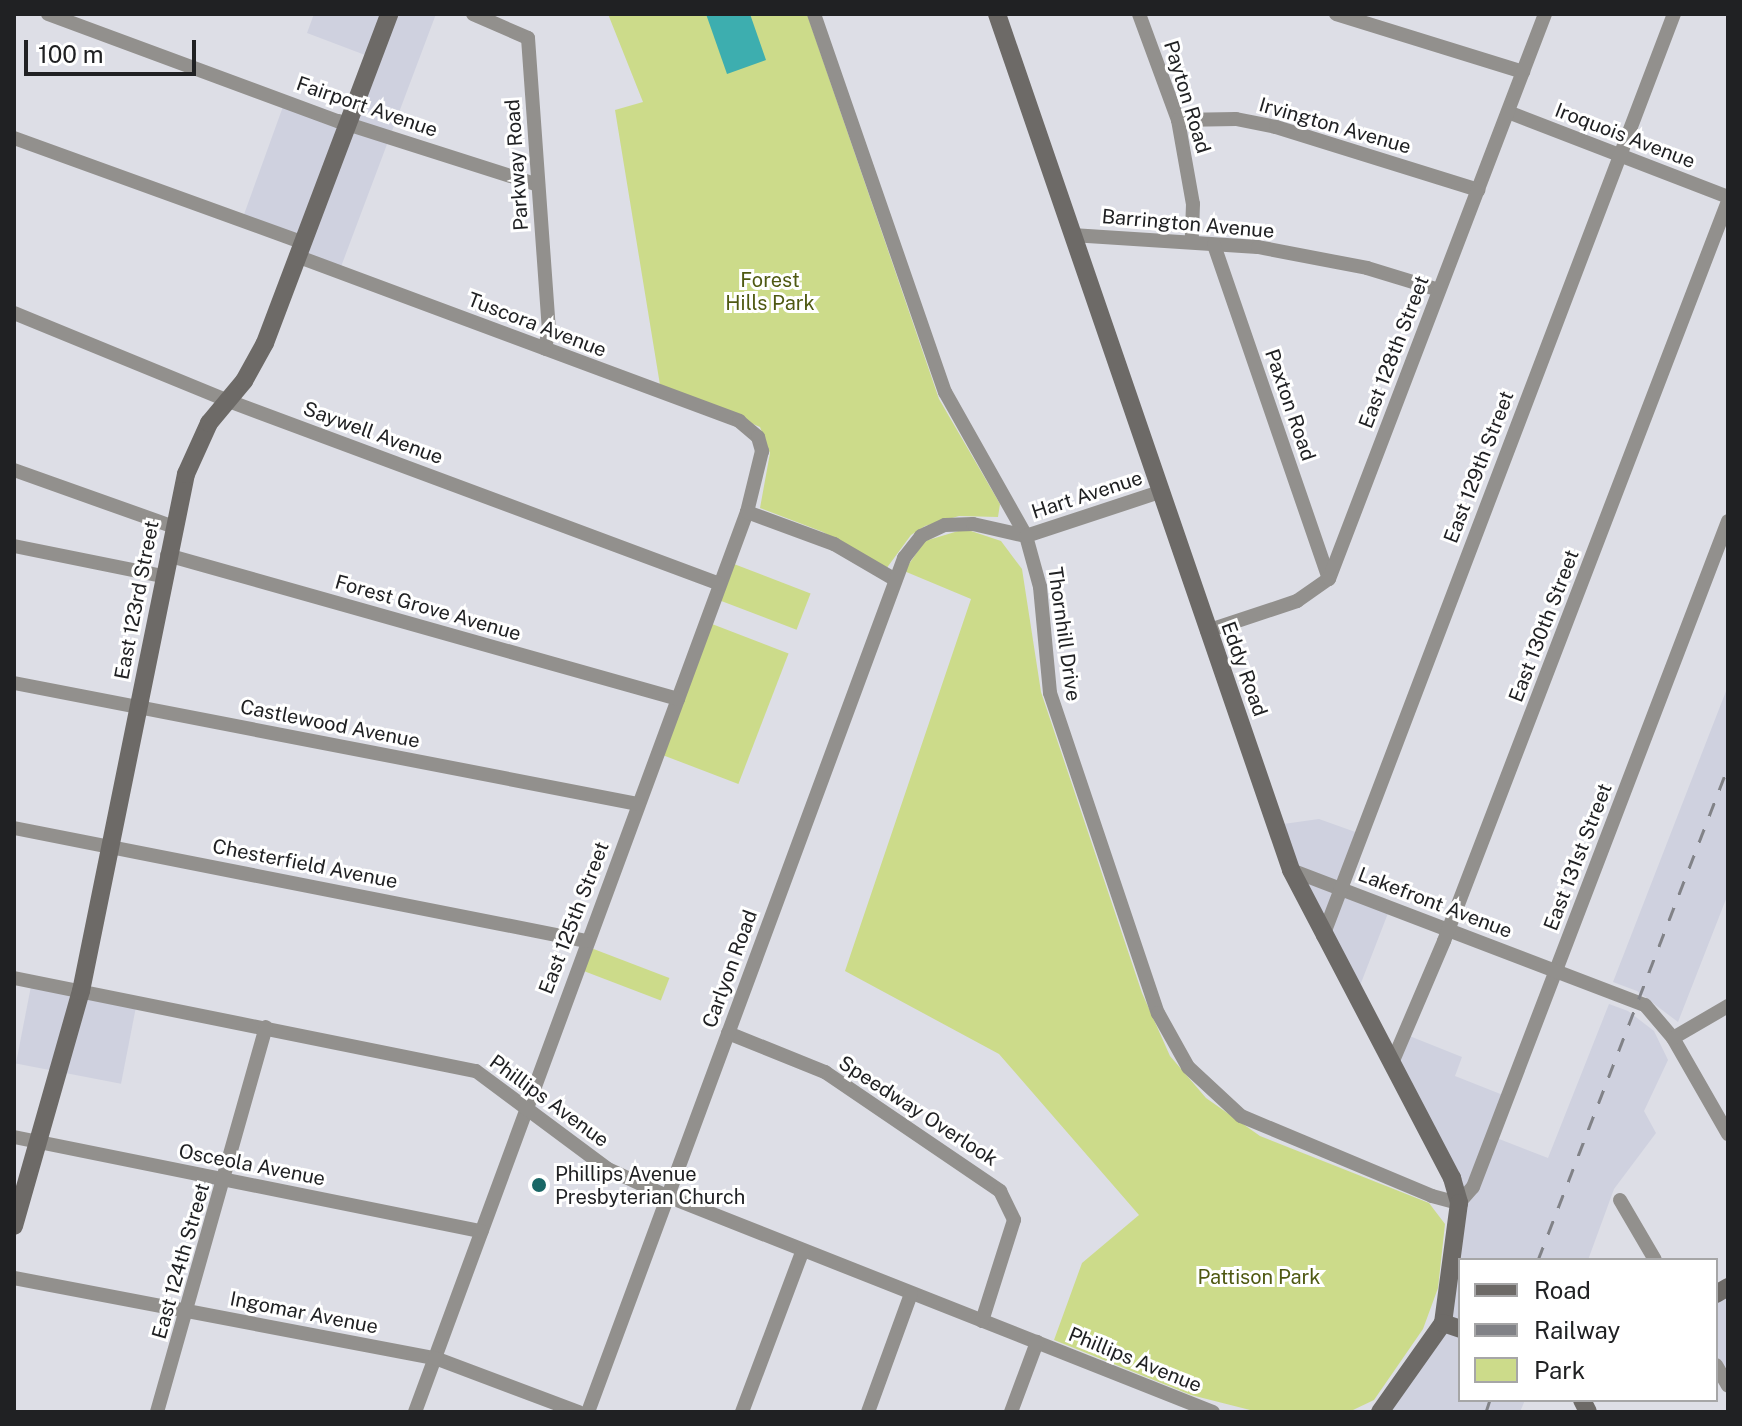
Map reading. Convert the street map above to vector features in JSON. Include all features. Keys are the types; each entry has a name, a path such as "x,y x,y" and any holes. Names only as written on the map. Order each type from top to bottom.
{"street":[{"name":"Fairport Avenue","path":"48,14 338,121 350,120 538,185"},
{"name":"East 123rd Street","path":"14,1226 81,991 167,555 197,446 226,400 244,381 265,343 389,14"},
{"name":"Parkway Road","path":"473,14 528,38 549,328 545,349"},
{"name":"Thornhill Drive","path":"814,14 945,392 1026,536 1040,587 1046,671 1057,719 1158,1013 1176,1050 1206,1087 1241,1116 1417,1190 1459,1203"},
{"name":"Eddy Road","path":"997,14 1291,870 1452,1178 1459,1203 1451,1326"},
{"name":"Payton Road","path":"1139,14 1178,120 1193,204 1192,241"},
{"path":"1336,14 1523,72"},
{"name":"East 128th Street","path":"1329,579 1545,14"},
{"name":"East 129th Street","path":"1323,936 1674,14"},
{"name":"Iroquois Avenue","path":"1508,112 1728,199"},
{"name":"Irvington Avenue","path":"1178,120 1236,119 1276,127 1478,190"},
{"name":"Tuscora Avenue","path":"14,138 545,349 739,421 758,437"},
{"name":"East 130th Street","path":"1392,1063 1448,930 1728,199"},
{"name":"Barrington Avenue","path":"1072,235 1258,247 1351,265 1439,290"},
{"name":"Paxton Road","path":"1214,245 1329,579"},
{"name":"Saywell Avenue","path":"14,313 226,400 720,584"},
{"name":"East 125th Street","path":"415,1412 524,1108 747,512 761,465 758,437"},
{"path":"14,470 174,527"},
{"name":"Hart Avenue","path":"1026,536 1160,492"},
{"path":"747,512 834,544 894,579"},
{"name":"East 131st Street","path":"1459,1203 1477,1180 1728,521"},
{"name":"Carlyon Road","path":"588,1412 894,579 914,543 930,530 957,523 1026,536"},
{"path":"14,546 163,576"},
{"name":"Forest Grove Avenue","path":"167,555 678,699"},
{"path":"1207,631 1306,597 1329,579"},
{"name":"Castlewood Avenue","path":"14,683 638,804"},
{"name":"Chesterfield Avenue","path":"14,828 587,941"},
{"name":"Lakefront Avenue","path":"1291,870 1645,1005 1673,1038 1728,1134"},
{"name":"Phillips Avenue","path":"14,978 476,1071 608,1169 802,1252 1037,1342 1205,1411"},
{"path":"1673,1038 1728,1006"},
{"name":"East 124th Street","path":"157,1412 225,1181 266,1027"},
{"name":"Speedway Overlook","path":"728,1033 825,1072 1000,1191 1014,1220 982,1321"},
{"name":"Osceola Avenue","path":"14,1137 482,1231"},
{"path":"1620,1200 1654,1258"},
{"path":"742,1412 802,1252"},
{"name":"Ingomar Avenue","path":"14,1278 435,1358 579,1412"},
{"path":"868,1412 911,1294"},
{"path":"1380,1412 1451,1326"},
{"path":"1011,1412 1037,1342"},
{"path":"1718,1368 1728,1386"}],"shaded area":[{"path":"314,14 436,14 339,272 299,257 304,243 242,220 285,101 338,121 373,58 307,33"},
{"path":"1728,686 1728,894 1678,1022 1637,991 1613,982"},
{"path":"1319,819 1361,834 1340,889 1390,908 1356,996 1276,825"},
{"path":"32,981 137,1001 121,1084 16,1063"},
{"path":"1609,1004 1628,1011 1654,1031 1668,1060 1644,1111 1656,1133 1614,1189 1589,1258 1458,1258 1458,1402 1524,1402 1520,1412 1380,1412 1443,1323 1459,1203 1392,1063 1407,1035 1462,1057 1455,1076 1508,1097 1494,1137 1548,1158"},
{"path":"1728,1287 1728,1366 1719,1371 1718,1345 1718,1293"}],"green space":[{"name":"Forest Hills Park","path":"608,14 807,14 939,399 1000,504 998,517 959,516 925,526 911,535 886,569 823,532 760,508 770,453 760,427 660,385 615,110 643,102"},
{"name":"Pattison Park","path":"965,529 1001,541 1022,569 1041,692 1142,993 1170,1056 1206,1098 1260,1136 1429,1203 1445,1224 1438,1288 1423,1329 1374,1400 1353,1410 1258,1412 1191,1395 1054,1340 1082,1263 1139,1215 999,1054 845,971 971,599 904,571 925,541"},
{"path":"734,564 811,593 797,630 720,600"},
{"path":"712,624 789,653 738,784 662,755"},
{"path":"591,948 669,978 661,1001 582,970"}],"water":[{"path":"706,14 750,14 766,60 727,74"}],"railway":[{"path":"1539,1258 1728,767"},
{"path":"1486,1412 1489,1402"}],"place":[{"name":"Phillips Avenue Presbyterian Church","path":"539,1185"}]}
